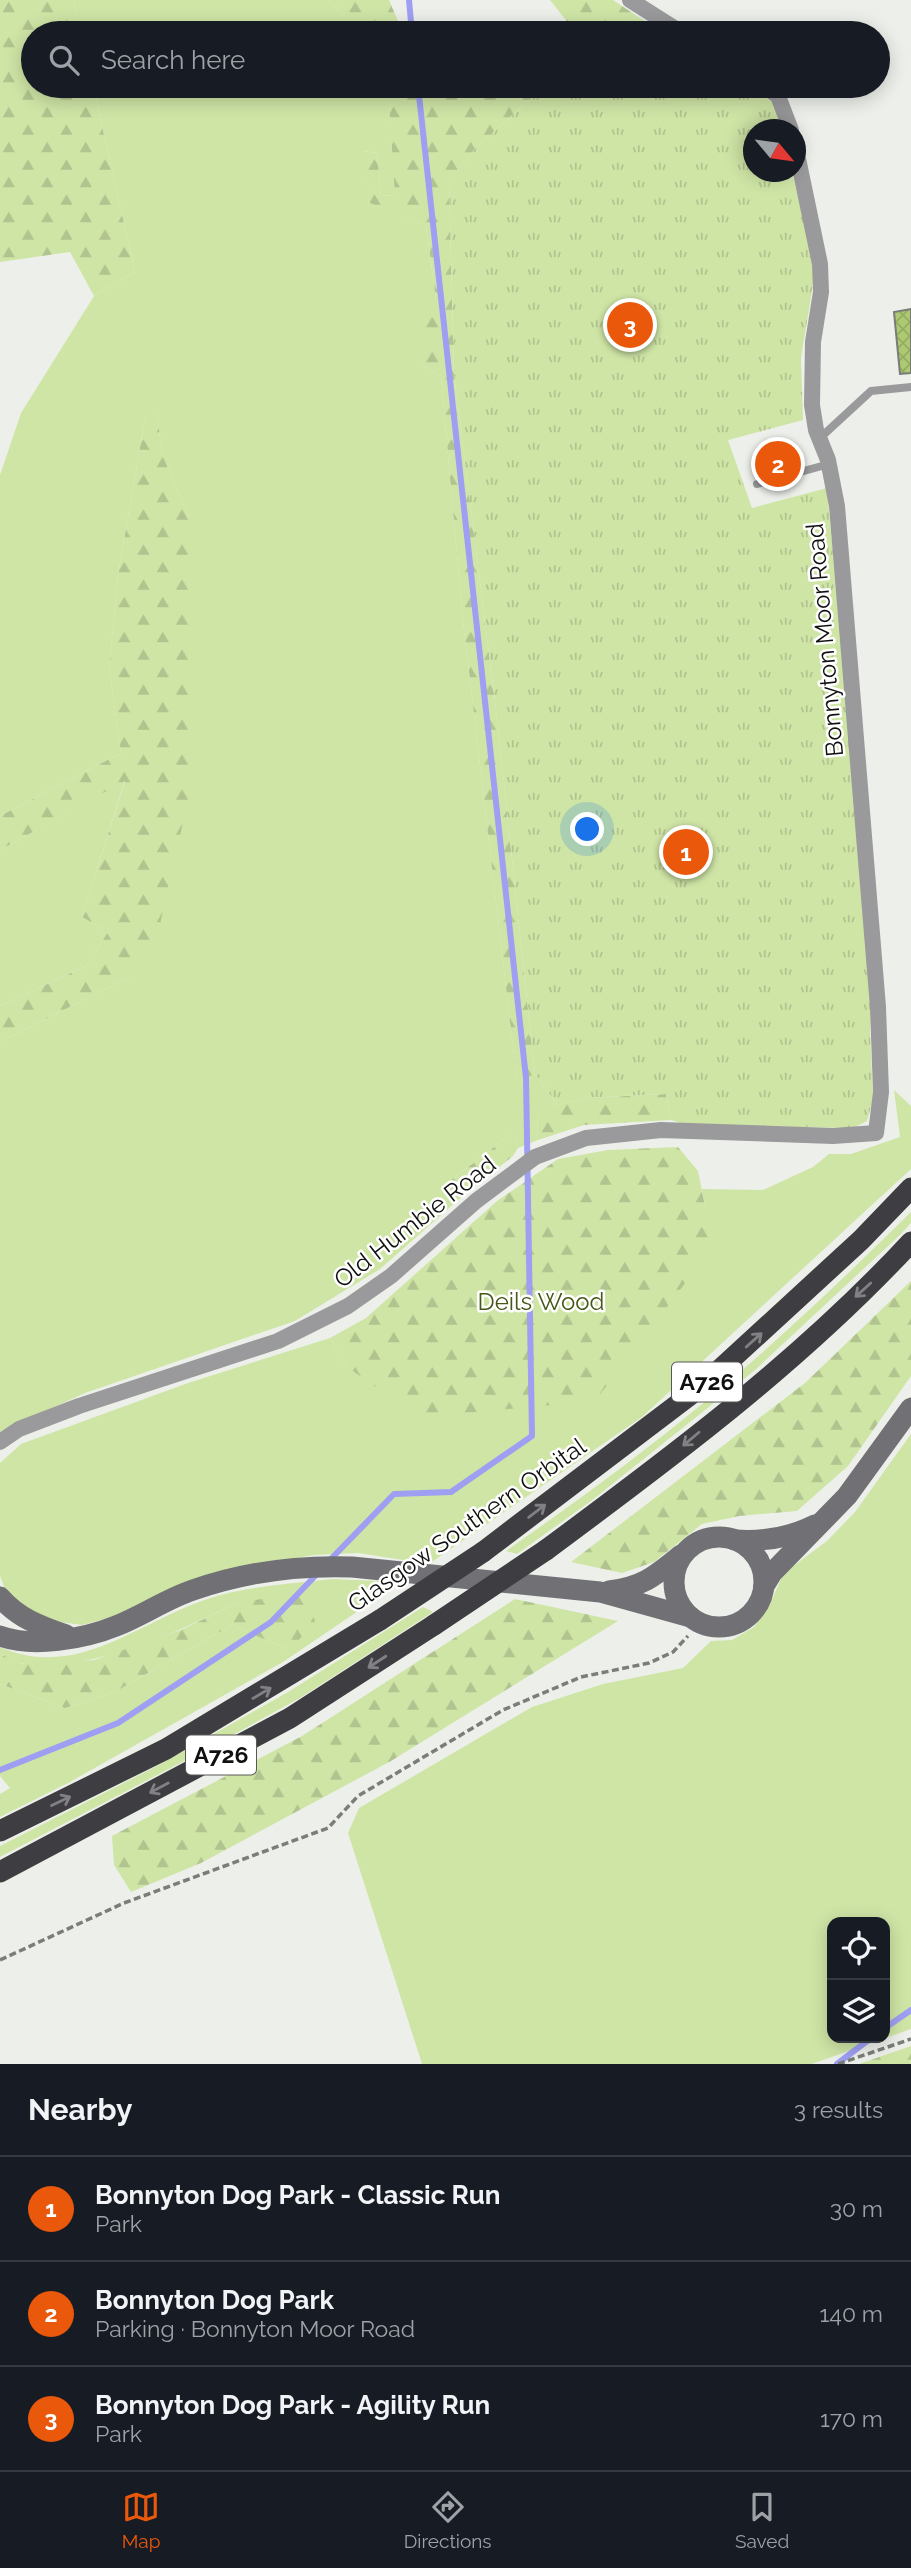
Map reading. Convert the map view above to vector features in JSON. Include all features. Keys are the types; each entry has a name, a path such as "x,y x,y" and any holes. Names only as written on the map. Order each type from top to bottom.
{"highway":[{"name":"Glasgow Southern Orbital","path":"0,1831 166,1749 380,1620 483,1552 702,1387 861,1240 911,1188"},
{"name":"A726","path":"0,1872 290,1718 545,1550 661,1464 789,1358 886,1269 911,1242"}],"street":[{"path":"630,0 663,21"},
{"path":"779,98 787,119"},
{"name":"Bonnyton Moor Road","path":"803,182 820,264 821,292 813,342 812,405 829,464 837,506 878,1007 881,1092 877,1133"},
{"name":"Old Humbie Road","path":"0,1442 19,1429 79,1406 278,1341 348,1306 391,1276 476,1201 536,1157 586,1138 661,1130 820,1136 877,1133"},
{"path":"0,1636 16,1642 72,1637 117,1626 191,1590 235,1577 317,1566 352,1566 600,1592 719,1628 737,1624 750,1616 772,1573 848,1496 911,1408"},
{"path":"600,1592 634,1587 648,1581 709,1538 760,1541 786,1536 820,1522"},
{"path":"735,1540 757,1557 763,1570 764,1586"},
{"path":"687,1551 675,1571 674,1587 680,1606 693,1620"},
{"path":"0,1597 26,1620 72,1637"}],"lane":[{"path":"820,438 871,391 911,387"},
{"path":"757,484 829,464"}],"path":[{"path":"0,1960 124,1903 328,1828 358,1796 503,1710 581,1677 649,1663 673,1652 689,1635 693,1620"},
{"path":"838,2064 911,2039"}],"green space":[{"path":"0,0 73,0 78,21 21,21 21,98 96,98 135,272 94,296 70,252 0,262"},
{"path":"73,0 329,0 350,21 78,21"},
{"path":"329,0 389,0 398,21 350,21"},
{"path":"550,0 613,0 637,16 631,21 567,21"},
{"path":"637,16 645,21 631,21"},
{"path":"96,98 389,98 396,196 381,195 377,153 364,151 370,202 426,225 436,300 421,364 441,376 462,612 517,1080 535,1074 558,1105 537,1111 538,1140 518,1148 515,1131 450,1181 465,1194 380,1269 295,1321 85,1393 0,1432 0,1042 129,977 189,518 162,454 157,412 145,418 118,575 109,668 121,753 0,816 0,475 21,413 94,296 135,272"},
{"path":"389,98 531,98 474,150 449,181 454,373 496,710 535,1074 517,1081 462,612 441,376 421,364 420,305 436,300 426,225 370,203 363,151 377,153 381,195 395,196"},
{"path":"531,98 766,98 774,103 780,119 743,119 743,182 794,182 814,263 801,358 803,420 728,440 752,508 827,488 873,994 870,1030 873,1099 867,1121 853,1128 688,1125 671,1120 666,1094 586,1098 558,1105 535,1074 496,710 454,373 449,180 474,150"},
{"path":"157,411 162,454 189,518 194,774 160,924 129,977 0,1042 0,1006 86,966 108,932 82,917 125,781 0,850 0,816 121,753 109,668 118,575 145,418"},
{"path":"125,780 82,917 108,932 86,966 0,1006 0,850"},
{"path":"894,1090 911,1106 911,1169 642,1417 429,1564 358,1553 314,1555 216,1572 109,1618 82,1625 46,1620 26,1609 5,1589 0,1576 0,1463 21,1444 188,1383 330,1338 347,1367 705,1206 702,1189 763,1190 813,1167 829,1154 851,1154 900,1137"},
{"path":"666,1094 671,1120 584,1125 538,1140 537,1110 586,1098"},
{"path":"515,1131 518,1148 513,1156 465,1194 450,1181"},
{"name":"Deils Wood","path":"678,1147 698,1171 705,1206 709,1252 595,1401 433,1416 389,1396 347,1367 330,1338 366,1318 497,1201 558,1159 608,1150"},
{"path":"911,1212 911,1223 901,1234 754,1371 591,1501 517,1554 506,1551 606,1479 702,1404 809,1310"},
{"path":"911,1281 911,1376 848,1466 797,1511 739,1516 702,1524 654,1562 622,1573 571,1562 805,1383"},
{"path":"911,1434 911,2029 890,2036 890,1917 827,1917 827,2043 871,2043 812,2064 422,2064 348,1833 359,1808 532,1707 603,1684 683,1668 711,1641 732,1640 754,1627 770,1604 781,1579 792,1567 827,1541 855,1512"},
{"path":"333,1579 401,1582 283,1662 68,1783 0,1817 0,1794 10,1788 0,1776 0,1684 65,1708 115,1692 232,1625 289,1650 239,1602 162,1637 81,1661 22,1663 0,1654 0,1647 27,1655 52,1657 77,1654 212,1597 264,1587"},
{"path":"310,1593 315,1623 289,1650 232,1625 115,1692 65,1708 0,1684 0,1654 22,1664 94,1660 181,1630 239,1602"},
{"path":"515,1599 618,1621 391,1761 201,1863 131,1892 114,1865 112,1836 302,1736"},
{"path":"423,1607 433,1612 300,1698 0,1857 0,1846 157,1766 288,1692"},
{"path":"911,2046 911,2064 859,2064"}],"building":[{"path":"911,309 911,373 900,374 894,312"}],"waterway":[{"path":"409,0 411,21"},
{"path":"329,1561 394,1494 451,1492 532,1436 526,1078 419,98"},
{"path":"0,1770 118,1723 271,1622 317,1574"},
{"path":"890,2025 911,2010"},
{"path":"837,2064 864,2043"}],"place":[{"name":"Bonnyton Dog Park - Agility Run","path":"630,325"},
{"name":"Bonnyton Dog Park","path":"778,464"},
{"name":"Bonnyton Dog Park - Classic Run","path":"686,852"}]}
